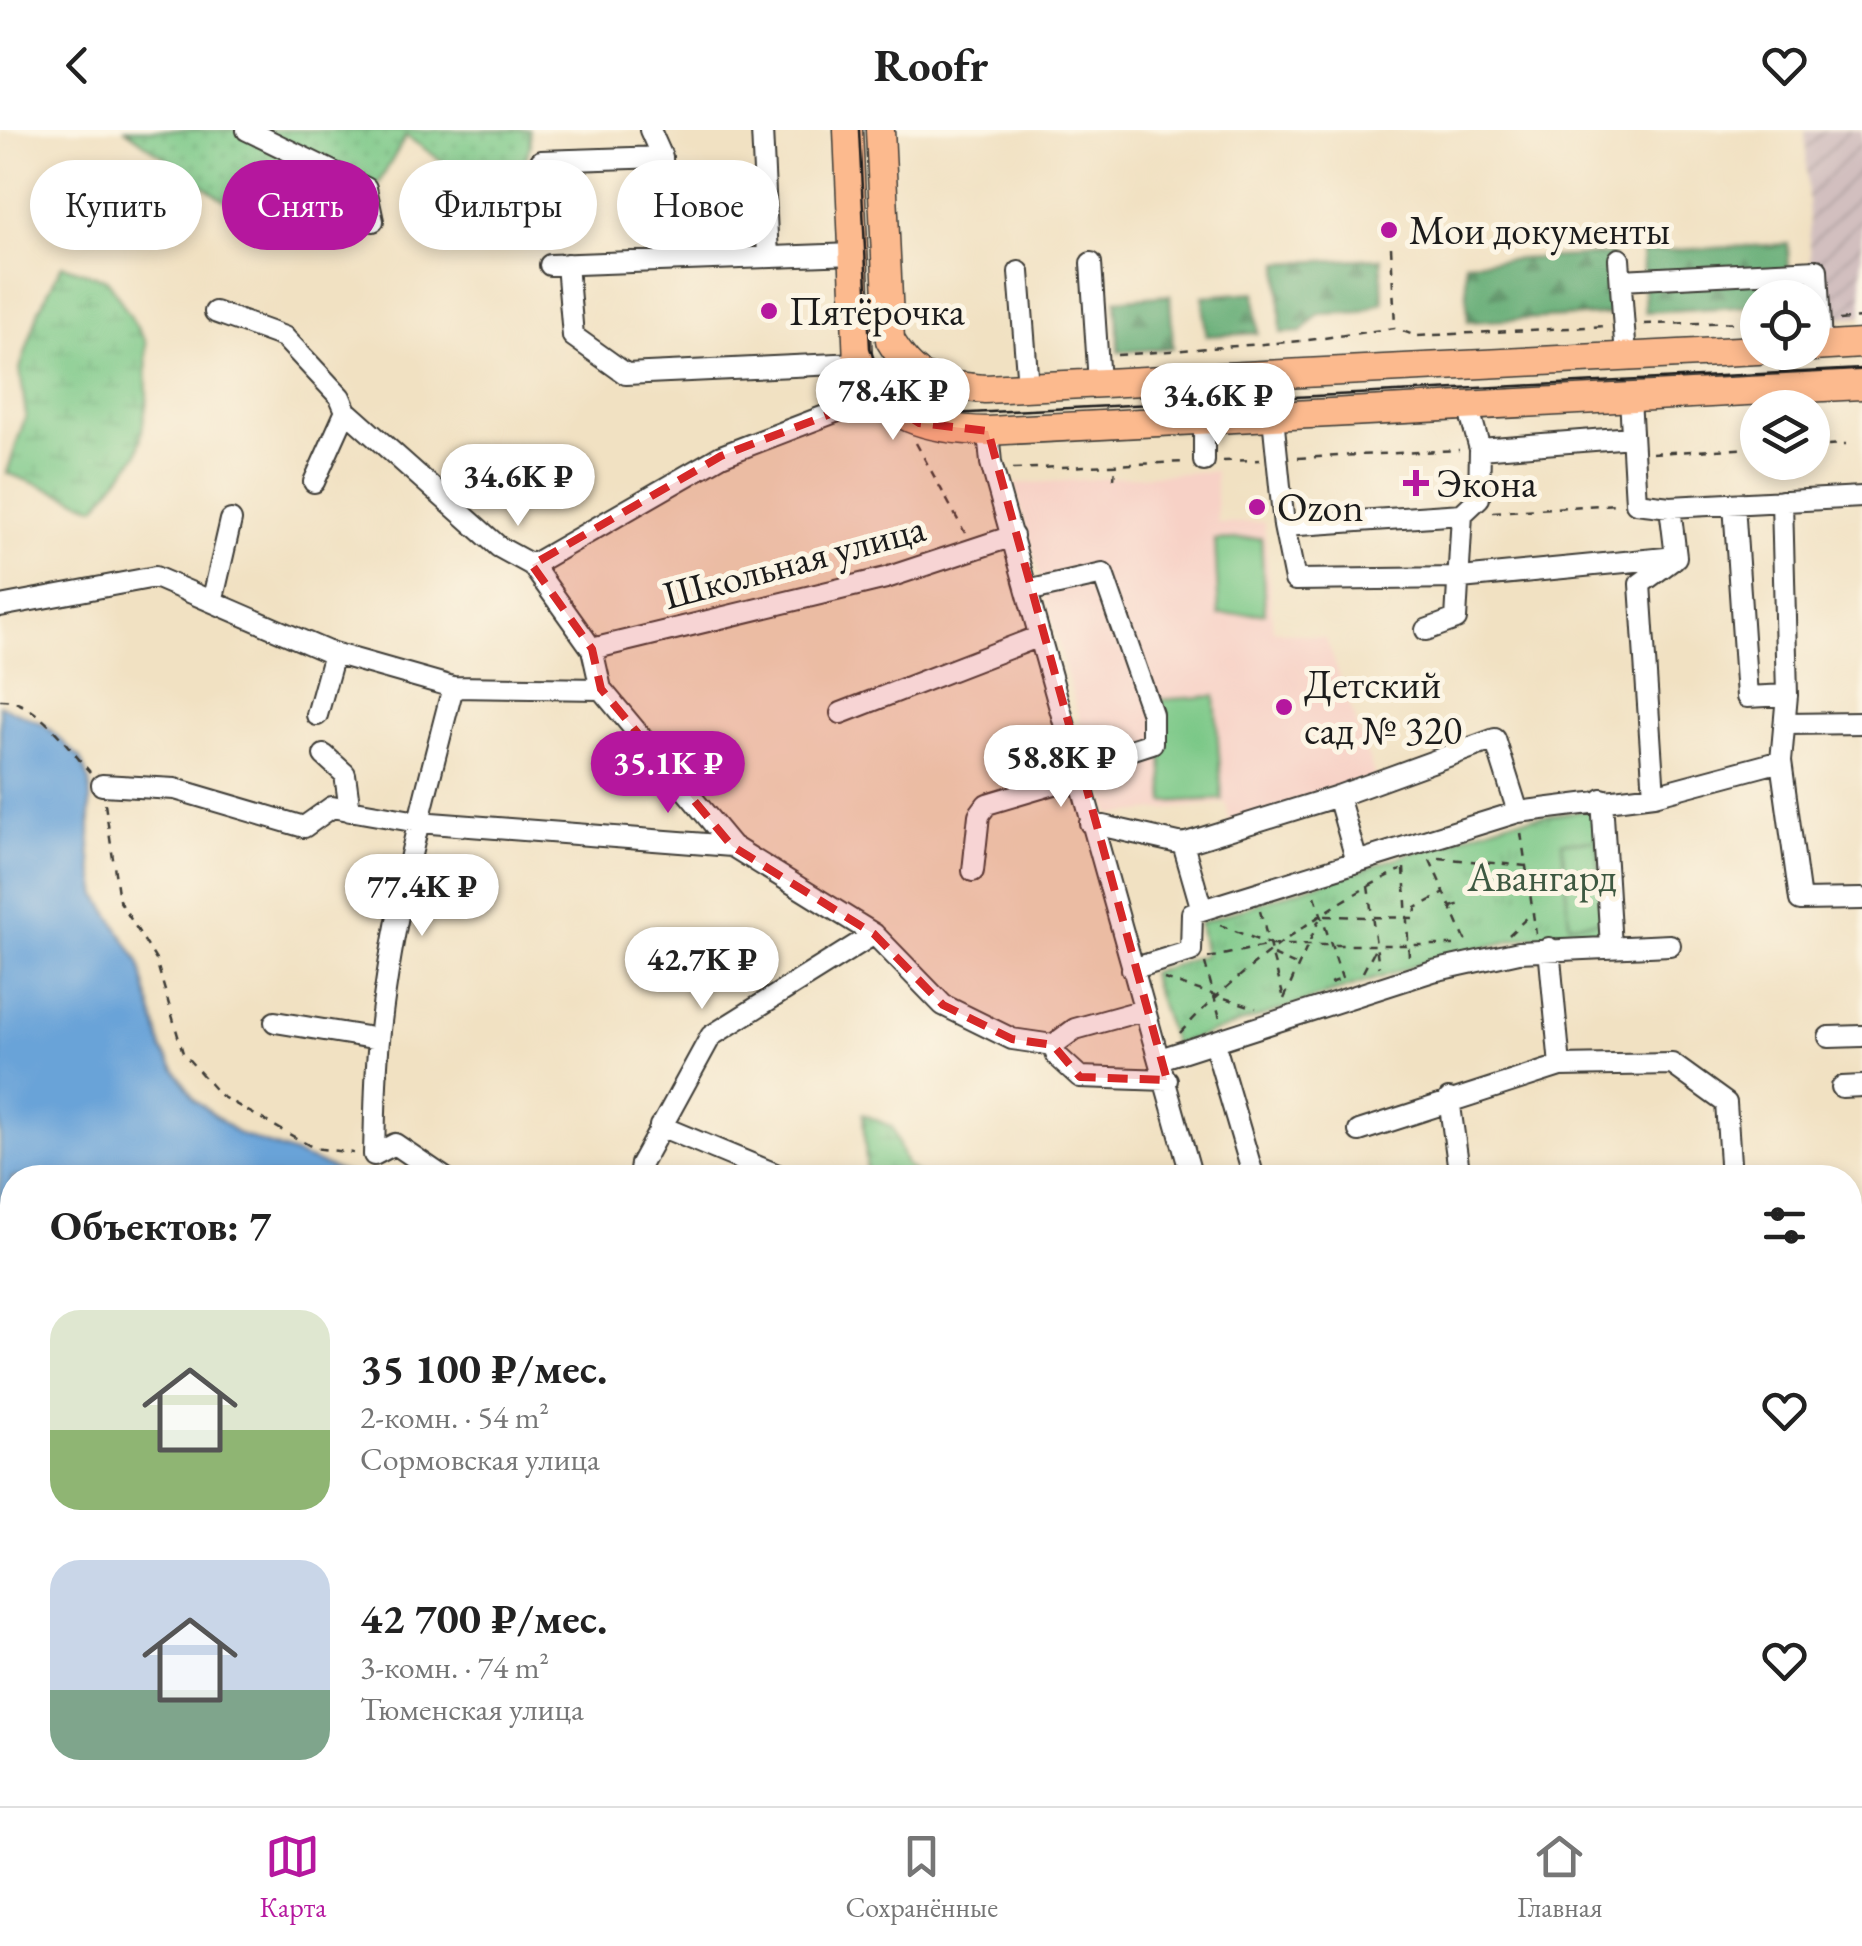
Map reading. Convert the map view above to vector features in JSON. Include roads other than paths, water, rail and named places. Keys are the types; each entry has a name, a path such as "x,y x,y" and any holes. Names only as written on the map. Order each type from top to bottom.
{"main road":[{"path":"848,130 858,363 878,396 919,423 988,431 1862,385"},
{"path":"880,130 890,340 907,368 935,384 985,389 1028,387 1098,370 1740,351"},
{"path":"1830,345 1862,344"}],"street":[{"path":"247,130 309,160"},
{"path":"650,130 662,157 666,260"},
{"path":"762,130 768,257"},
{"path":"571,160 662,157"},
{"path":"854,254 558,264 572,336 626,374 858,363"},
{"path":"1091,264 1098,370"},
{"path":"1626,356 1620,269 1816,270 1816,280"},
{"path":"1020,272 1028,387"},
{"path":"216,312 284,338 340,397 346,411 498,547 532,565 592,649 601,688 732,846 874,934 942,1005 1012,1039 1054,1045 1075,1029 1144,1010"},
{"path":"532,565 721,456 878,396"},
{"path":"1630,398 1636,503 1670,508 1862,497"},
{"path":"1284,526 1462,514 1479,498 1480,449 1468,406"},
{"path":"314,482 346,411"},
{"path":"1274,416 1284,526 1295,580 1461,578 1676,558"},
{"path":"1204,420 1204,461"},
{"path":"988,431 990,463 1189,1165"},
{"path":"1480,449 1632,446"},
{"path":"1782,500 1787,695 1780,761 1800,900 1862,899"},
{"path":"1734,504 1747,697 1787,695"},
{"path":"1670,508 1676,558"},
{"path":"1426,630 1456,619 1462,514"},
{"path":"213,598 231,520"},
{"name":"Школьная улица","path":"592,649 886,578 1013,536"},
{"path":"1654,795 1640,584 1676,558"},
{"path":"973,871 979,815 987,804 1152,744 1152,714 1102,574 1027,591"},
{"path":"0,606 155,577 213,598 334,654 454,688 601,688"},
{"path":"841,713 1040,636"},
{"path":"317,715 334,654"},
{"path":"425,1165 395,1144 374,1155 379,1039 418,822 454,688"},
{"path":"1786,724 1862,723"},
{"path":"1090,823 1182,844 1338,796 1495,739 1518,812"},
{"path":"324,755 345,774 350,810"},
{"path":"1197,912 1518,812 1654,795 1780,761"},
{"path":"102,785 175,790 304,827 332,808 418,822 732,846"},
{"path":"1338,796 1361,861"},
{"path":"1602,799 1611,947"},
{"path":"1132,969 1191,951 1197,912 1182,844"},
{"path":"641,1165 711,1036 874,934"},
{"path":"1054,1045 1057,1056 1080,1077 1147,1082 1164,1069 1286,1008 1345,989 1382,988 1410,978 1549,948 1670,945"},
{"path":"1549,948 1560,1066"},
{"path":"275,1022 379,1039"},
{"path":"1829,1037 1862,1036"},
{"path":"1219,1040 1251,1165"},
{"path":"1359,1131 1560,1066 1672,1064 1726,1103 1730,1165"},
{"path":"1450,1100 1455,1114 1459,1165"},
{"path":"660,1126 754,1165"}],"water":[{"path":"0,705 45,725 80,758 90,782 90,852 98,896 139,962 163,1051 195,1100 237,1133 324,1165 0,1165"}],"tram line":[{"path":"859,130 870,348 882,375 899,394 935,411 950,414 1862,369"}],"place":[{"name":"Мои документы","path":"1389,230"},
{"name":"Пятёрочка","path":"769,311"},
{"name":"Экона","path":"1416,483"},
{"name":"Ozon","path":"1257,507"},
{"name":"Детский сад № 320","path":"1284,707"}],"park label":[{"name":"Авангард","path":"1542,877"}]}
